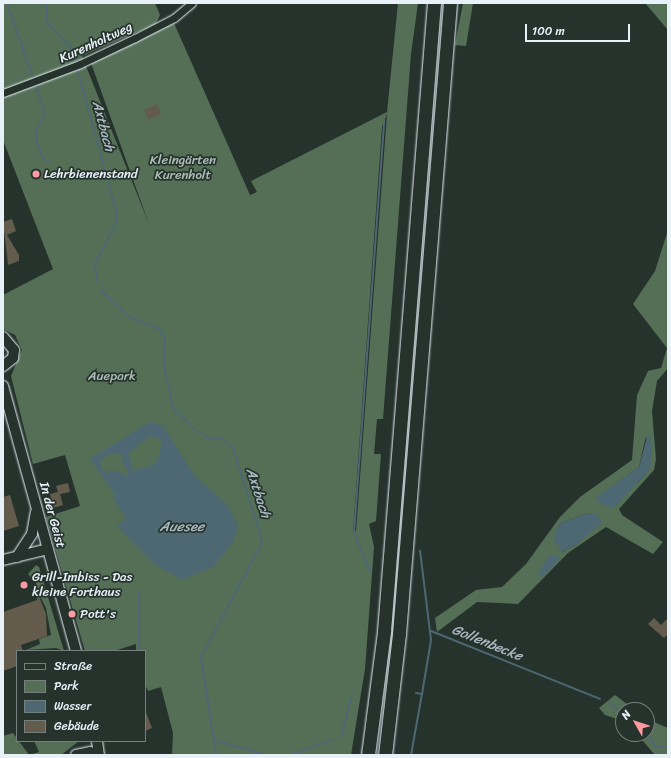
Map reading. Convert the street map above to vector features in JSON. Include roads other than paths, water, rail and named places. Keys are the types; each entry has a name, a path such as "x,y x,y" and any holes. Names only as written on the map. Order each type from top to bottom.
{"highway":[{"path":"368,755 384,632 434,3"},
{"path":"385,755 399,634 450,3"}],"main road":[{"path":"3,337 14,350 13,358 3,366"},
{"name":"In der Geist","path":"3,386 76,650"},
{"path":"17,557 32,534 37,508"},
{"path":"3,560 48,549"},
{"path":"80,753 89,742"},
{"path":"80,753 99,755 97,742"}],"street":[{"name":"Kurenholtweg","path":"3,93 72,68 174,18 192,3"}],"water":[{"name":"Auesee","path":"150,422 162,425 195,476 227,505 238,525 233,542 213,567 182,580 154,564 117,526 126,518 112,497 116,496 90,459","holes":["150,436 162,440 158,459 154,464 134,471 128,453","110,453 122,454 123,465 130,473 125,476 121,471 103,471 99,462"]},
{"path":"648,433 652,446 650,469 614,508 602,505 595,498 639,467"},
{"path":"588,513 596,513 602,522 576,545 562,552 554,539 557,528 561,523"},
{"path":"549,556 558,556 559,560 542,577 538,574"}],"waterway":[{"path":"7,3 33,78"},
{"name":"Axtbach","path":"47,3 46,21 70,47 75,64"},
{"name":"Axtbach","path":"77,68 116,211 116,223 95,264 97,282"},
{"path":"35,83 45,114 36,131 37,143 43,159 50,161"},
{"path":"371,573 354,533 384,120"},
{"name":"Axtbach","path":"101,290 128,316 159,329 165,338 165,371 174,409 197,431 209,438 222,439 233,448 260,533 262,543 201,657 216,755"},
{"path":"416,693 422,694 431,640 420,551"},
{"path":"139,591 139,650"},
{"name":"Gollenbecke","path":"431,631 600,699"},
{"path":"411,755 422,694"},
{"name":"Gollenbecke","path":"341,737 352,695"},
{"name":"Gollenbecke","path":"610,703 615,707"},
{"name":"Gollenbecke","path":"214,740 266,755"},
{"name":"Gollenbecke","path":"290,755 332,740"},
{"name":"Gollenbecke","path":"652,742 655,747 668,747"}],"place":[{"name":"Lehrbienenstand","path":"36,174"},
{"name":"Grill-Imbiss - Das kleine Forthaus","path":"24,585"},
{"name":"Pott's","path":"72,614"}],"park label":[{"name":"Kleingärten Kurenholt","path":"183,168"},
{"name":"Auepark","path":"112,376"}]}
